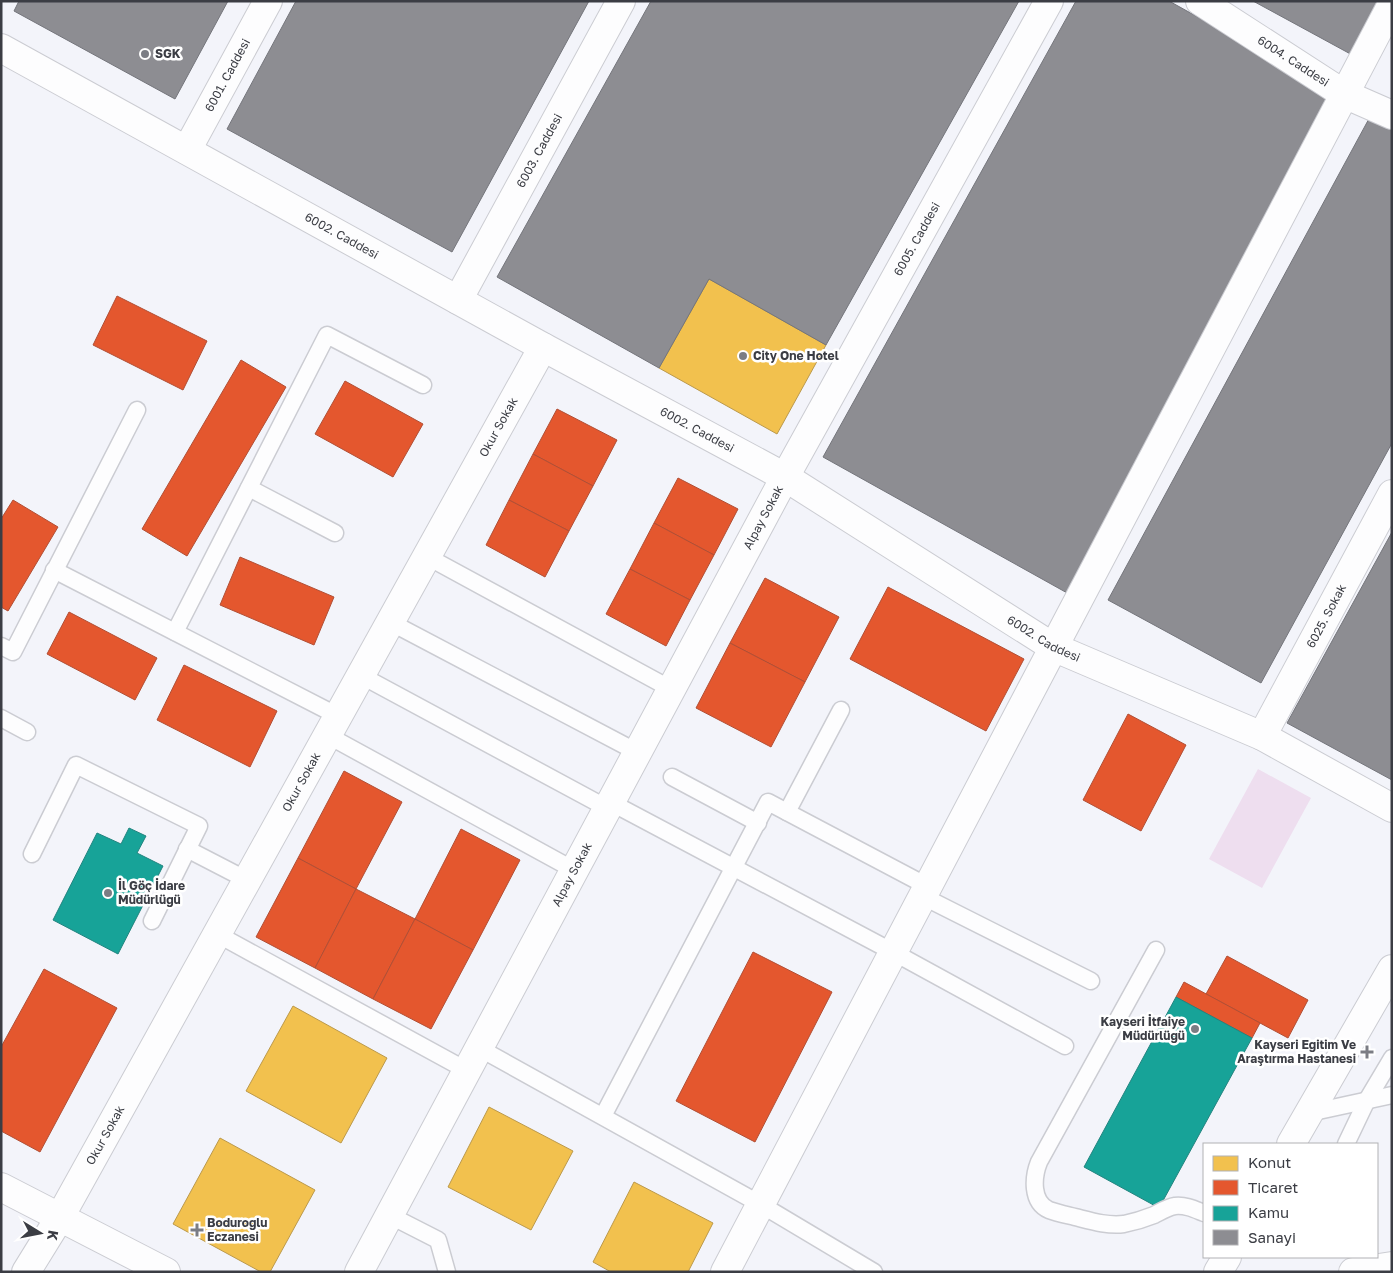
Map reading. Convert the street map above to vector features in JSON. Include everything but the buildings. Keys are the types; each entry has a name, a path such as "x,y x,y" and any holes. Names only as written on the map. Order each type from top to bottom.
{"street":[{"name":"6001. Caddesi","path":"187,150 268,1"},
{"name":"6003. Caddesi","path":"458,300 621,1"},
{"name":"6005. Caddesi","path":"785,476 1049,1"},
{"name":"6004. Caddesi","path":"1200,1 1344,94 1392,115"},
{"path":"725,1272 1392,4"},
{"name":"6002. Caddesi","path":"1,48 543,347 785,476 1053,647 1262,736 1392,808"},
{"name":"Okur Sokak","path":"26,1272 60,1217 543,347"},
{"name":"Alpay Sokak","path":"359,1272 785,476"},
{"name":"6025. Sokak","path":"1262,736 1392,494"},
{"path":"1292,1143 1392,969"},
{"path":"1,1187 166,1272"},
{"path":"1218,1272 1226,1258"},
{"path":"1354,1272 1392,1266"}],"lane":[{"path":"175,632 327,335 423,385"},
{"path":"1,646 13,652 136,410"},
{"path":"249,488 335,533"},
{"path":"426,556 671,689"},
{"path":"54,570 175,632 574,870"},
{"path":"390,622 637,752"},
{"path":"360,676 734,868 1065,1046"},
{"path":"787,812 840,710"},
{"path":"1,718 27,732"},
{"path":"32,854 76,764 198,826 152,921"},
{"path":"672,777 758,823"},
{"path":"602,1116 768,802 925,891 1092,982"},
{"path":"187,849 247,880"},
{"path":"216,934 473,1059 602,1116 760,1204 874,1272"},
{"path":"1156,950 1039,1162 1034,1182 1040,1202 1047,1209 1094,1222 1124,1224 1139,1221 1173,1206 1188,1206 1203,1213"},
{"path":"1346,1143 1367,1100 1392,1058"},
{"path":"1309,1113 1392,1095"},
{"path":"389,1215 438,1240 447,1272"}],"shaded area":[{"path":"1258,769 1311,798 1262,888 1209,859"}],"place":[{"name":"SGK","path":"145,54"},
{"name":"City One Hotel","path":"743,356"},
{"name":"İl Göç İdare Müdürlüğü","path":"108,893"},
{"name":"Kayseri İtfaiye Müdürlüğü","path":"1195,1029"},
{"name":"Kayseri Eğitim Ve Araştırma Hastanesi","path":"1367,1052"},
{"name":"Boduroğlu Eczanesi","path":"197,1230"}]}
